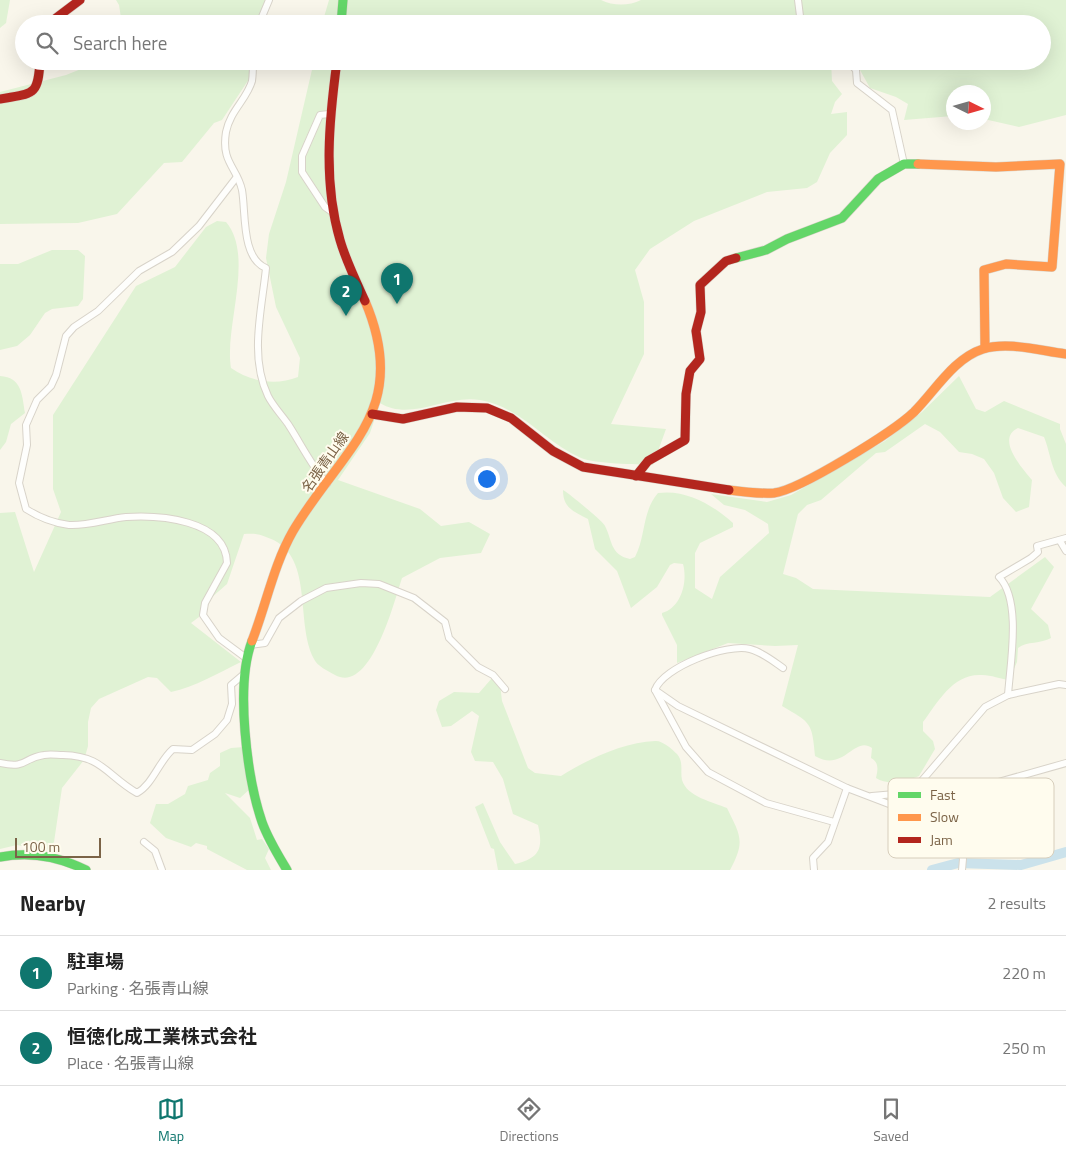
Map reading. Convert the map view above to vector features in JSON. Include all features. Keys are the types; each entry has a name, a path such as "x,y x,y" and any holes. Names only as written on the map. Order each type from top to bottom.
{"street":[{"path":"60,15 80,0"},
{"path":"263,15 269,0"},
{"path":"342,15 343,0"},
{"path":"798,0 800,15"},
{"path":"0,99 31,93 39,84 40,70"},
{"path":"253,70 252,81 234,109 226,133 227,159 242,189 244,220 253,256 260,265 266,268 258,328 262,382 275,408 287,423 309,462 327,484"},
{"name":"名張青山線","path":"287,870 265,828 257,798 249,750 244,674 246,658 283,552 294,530 357,442 372,414 378,394 381,368 378,336 367,304 352,276 332,212 327,140 336,70"},
{"path":"856,70 857,83 892,110 904,164"},
{"path":"329,114 320,115 308,140 302,156 302,172 325,207 332,212"},
{"path":"636,476 648,462 685,440 688,378 690,371 700,359 696,331 701,312 700,285 726,260 766,250 787,239 842,218 878,179 904,164 996,166 1060,164 1052,267 1006,264 984,270 985,348"},
{"path":"236,178 199,226 172,252 139,271 98,311 74,327 66,336 56,375 51,386 36,400 26,425 25,461 19,484 26,509 47,521 80,525 125,517 146,516 178,520 196,525 213,535 223,548 226,563 204,602 203,615 219,638 246,658"},
{"path":"372,414 385,418 408,420 450,407 489,408 514,420 570,462 591,469 755,494 775,493 790,489 893,429 925,401 962,360 985,348 1005,346 1066,354"},
{"path":"1008,695 1013,622 1009,594 999,577 1031,558 1038,552 1037,546 1063,539 1066,551"},
{"path":"251,646 264,644 275,623 285,612 326,588 361,582 379,584 414,598 445,622 449,638 478,667 493,675 505,689"},
{"path":"783,668 750,649 740,648 707,654 687,663 658,683 656,690 686,747 708,772 766,803 834,822"},
{"path":"0,763 17,766 43,754 82,756 98,763 125,786 137,793 145,788 156,768 173,749 192,750 215,734 226,720 232,704 231,685 244,674"},
{"path":"924,778 985,707 1008,695 1059,684 1066,685"},
{"path":"656,690 678,706 847,788 888,803"},
{"path":"1016,778 1066,763"},
{"path":"814,870 813,858 828,842 847,788"},
{"path":"872,796 888,795"},
{"path":"144,842 155,851 162,870"},
{"path":"0,857 32,852 58,858 86,870"}],"green space":[{"path":"0,0 10,0 6,23 0,28"},
{"path":"116,0 271,0 259,15 121,15"},
{"path":"329,0 601,0 621,4 641,0 1066,0 1066,115 1019,127 991,121 991,85 946,85 946,117 904,120 908,104 896,97 870,88 860,70 1051,70 1051,15 325,15"},
{"path":"78,70 253,70 253,73 222,120 214,123 182,162 164,163 117,214 78,223 0,224 0,92"},
{"path":"312,70 831,70 832,81 842,94 835,102 831,114 847,112 847,135 830,153 817,182 807,188 767,192 694,221 650,249 635,270 644,302 644,354 611,424 666,429 653,465 605,463 581,458 555,443 508,410 480,400 467,399 404,410 380,403 370,433 338,480 420,509 441,526 469,522 490,534 481,553 440,558 402,578 387,623 370,659 360,671 348,677 335,675 315,662 308,644 298,573 292,557 282,545 266,537 244,534 227,584 203,605 199,617 191,623 241,662 180,690 171,692 157,678 148,677 99,699 91,708 88,722 88,746 84,760 62,788 54,842 46,851 17,845 0,849 0,513 15,512 34,572 61,512 53,489 53,415 136,286 175,267 206,227 217,221 226,222 234,236 238,253 237,292 231,333 231,368 247,377 264,381 290,380 298,377 300,358 276,307 266,258 269,234 286,182"},
{"path":"52,250 78,250 85,256 83,299 78,306 52,309 45,313 30,335 17,346 0,350 0,264 18,264"},
{"path":"0,376 7,377 17,383 22,394 25,413 11,424 6,442 0,450"},
{"path":"959,376 976,409 985,412 1004,401 1060,424 1066,444 1066,487 1054,470 1044,437 1018,428 1009,439 1010,446 1018,462 1032,480 1029,507 1016,512 1003,498 994,473 984,459 972,454 959,452 940,432 925,424 885,452 876,453 821,500 807,505 798,514 783,574 796,578 813,589 990,597 1045,557 1054,567 1031,609 1048,625 1051,638 1026,644 1018,648 1017,662 1009,680 986,675 972,676 963,679 947,690 923,722 923,731 933,741 935,749 919,776 914,778 888,778 888,782 886,782 876,778 877,766 871,758 872,748 866,745 860,746 841,758 834,760 825,760 815,756 813,736 808,725 799,716 782,706 798,645 775,646 728,643 677,663 677,645 662,613 674,606 684,586 683,564 674,563 670,565 657,587 631,608 617,571 595,549 588,519 567,505 563,496 563,490 603,523 615,550 623,557 630,559 635,557 649,508 658,493 679,493 717,510 733,523 733,527 700,543 695,553 695,588 712,599 720,577 769,533 768,524 745,510 724,505 711,494 767,502 791,495 885,441 922,412"},
{"path":"492,678 500,684 502,701 528,768 535,773 561,776 582,764 618,748 643,742 658,741 670,747 679,757 682,780 689,791 727,808 738,832 740,845 730,870 498,870 494,849 491,848 475,807 483,803 500,842 515,864 524,862 535,855 538,850 540,840 538,825 513,814 503,779 493,762 475,761 471,752 479,716 472,711 451,726 442,727 436,710 439,701 454,692 479,693"},
{"path":"244,747 251,788 240,798 225,793 250,818 257,840 262,839 269,849 265,858 271,870 247,870 207,849 207,846 196,843 191,847 166,838 150,823 156,804 168,804 185,794 188,786 208,780 210,773 220,766 220,753 231,748"}],"waterway":[{"path":"1054,855 1066,852"},
{"path":"932,870 958,863 1021,865 1045,858"}],"traffic: fast":[{"path":"342,15 343,0"},
{"path":"736,258 766,250 787,239 842,218 878,179 904,164 918,164"},
{"path":"252,641 244,682 245,732 248,757 262,822 270,841 287,870"},
{"path":"0,857 11,855 44,856 65,861 86,870"}],"traffic: slow":[{"path":"918,164 996,167 1060,164 1052,267 1006,264 984,270 985,348"},
{"path":"252,641 286,544 312,502 350,450 365,426 376,400 381,372 377,339 365,301"},
{"path":"729,490 774,493 804,482 824,471 868,445 903,421 914,412 954,367 973,353 993,347 1014,346 1066,354"}],"traffic: jam":[{"path":"60,15 80,0"},
{"path":"0,99 20,96 32,91 38,81 39,70"},
{"path":"336,70 329,151 331,196 342,248 365,301"},
{"path":"636,476 648,461 685,440 686,394 690,371 700,359 696,331 701,312 700,285 726,261 736,258"},
{"path":"372,414 403,419 457,407 487,408 511,418 553,451 583,467 729,490"}],"place":[{"name":"駐車場","path":"397,304"},
{"name":"恒徳化成工業株式会社","path":"346,316"}]}
